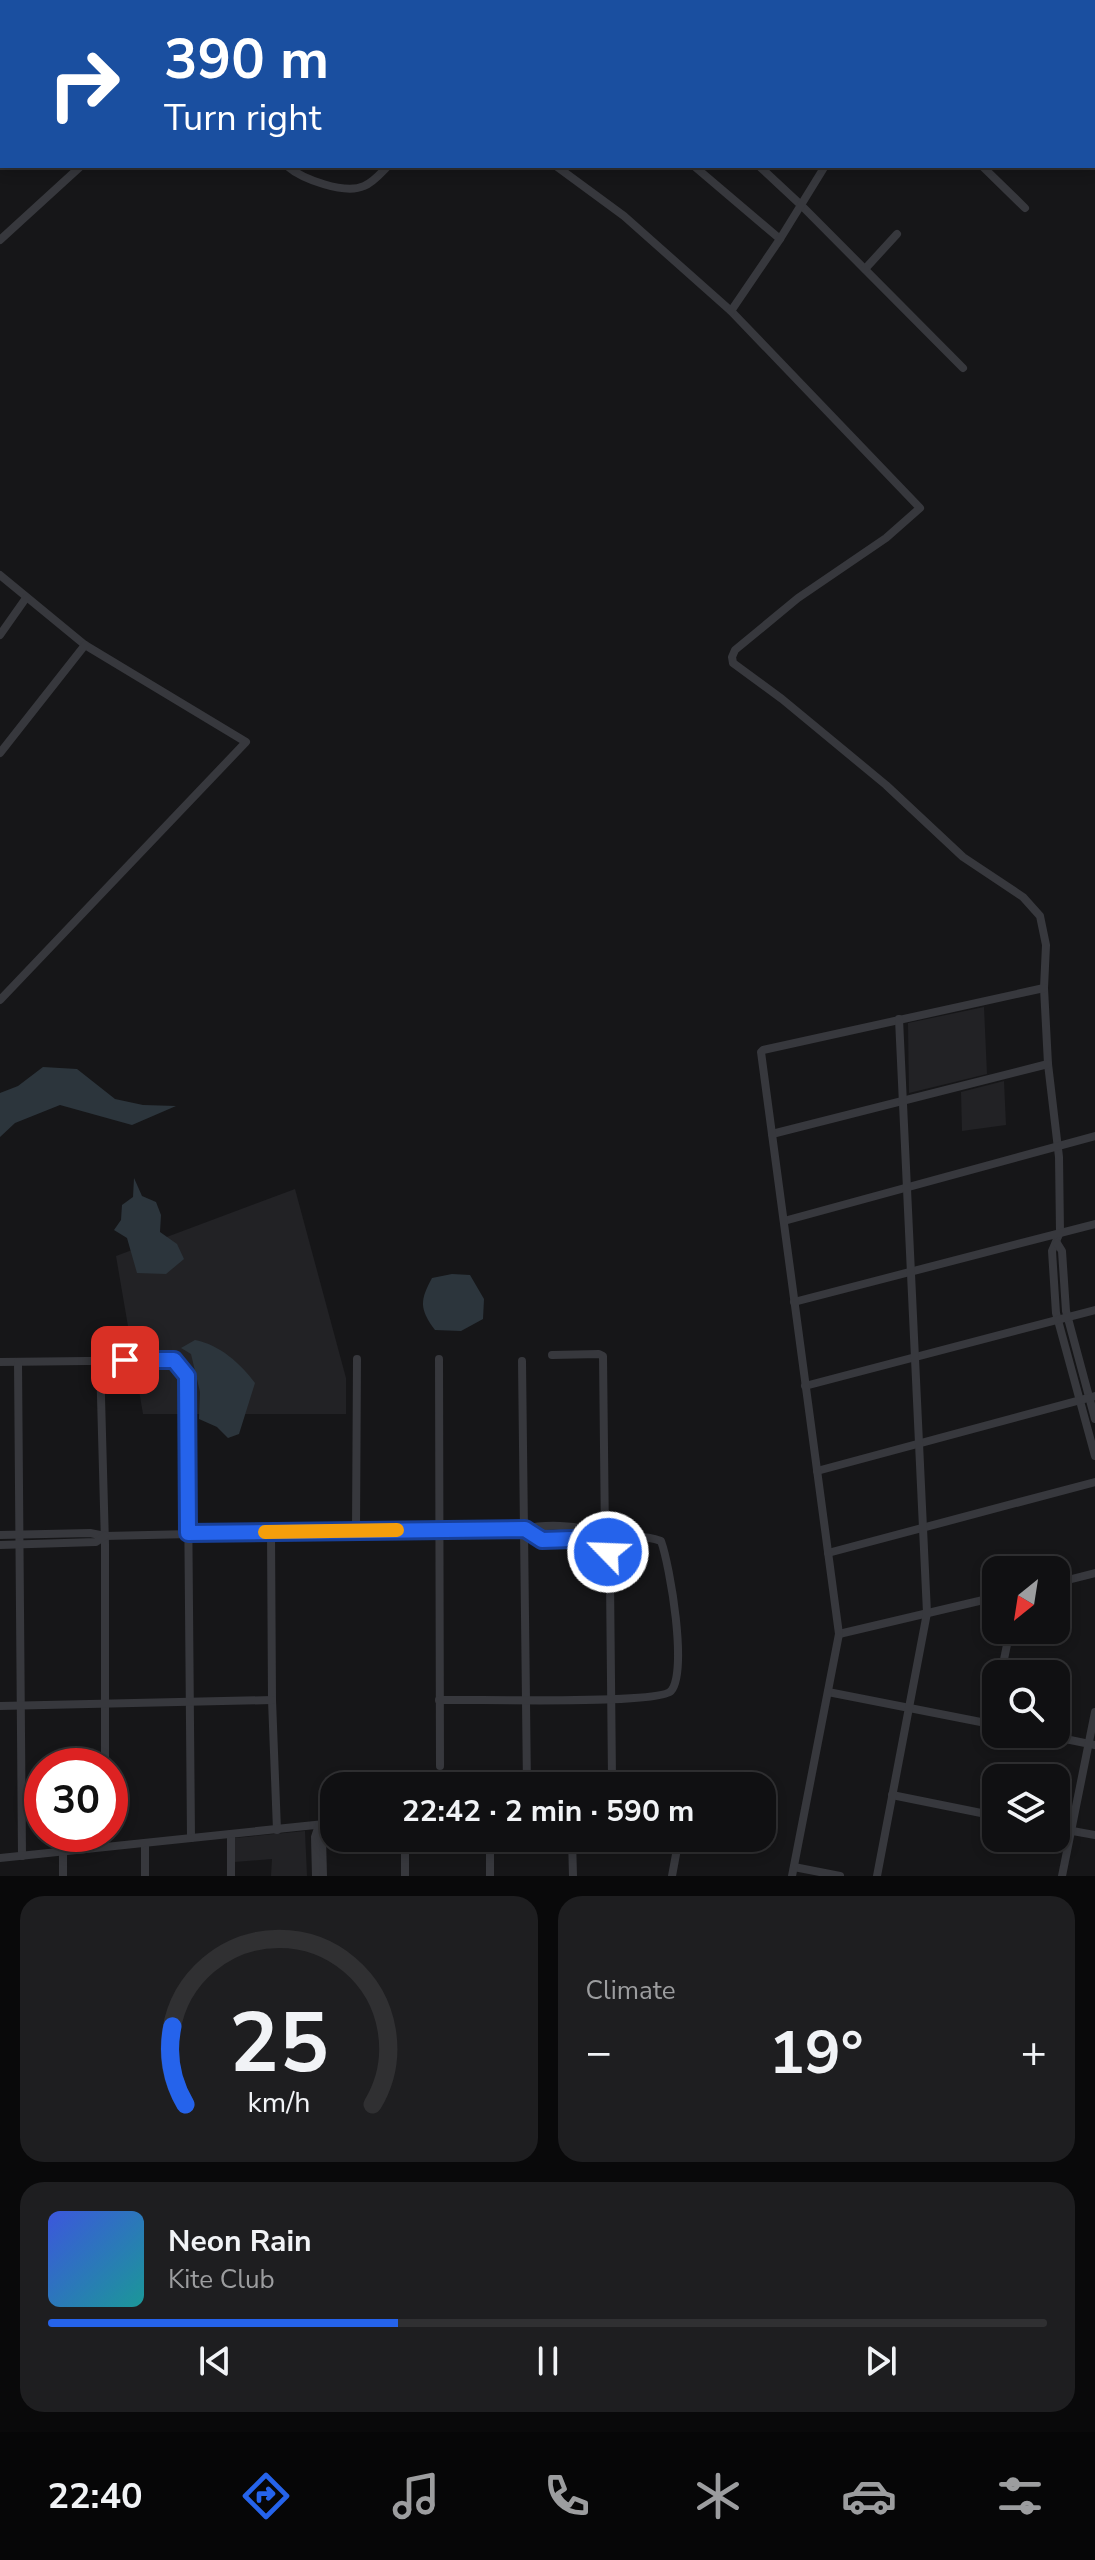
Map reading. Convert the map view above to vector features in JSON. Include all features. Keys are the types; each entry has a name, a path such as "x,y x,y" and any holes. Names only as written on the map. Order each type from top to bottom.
{"street":[{"path":"0,240 79,168"},
{"path":"290,168 306,179 359,188 368,185 386,168"},
{"path":"559,168 624,216 731,311 920,508 886,538 798,598 735,650 733,663 782,699 886,785 963,857 1032,904 1043,925 1048,1064 1058,1146 1060,1232 1057,1243 1062,1251 1063,1319 1095,1419"},
{"path":"696,168 780,239"},
{"path":"761,168 963,368"},
{"path":"731,311 824,168"},
{"path":"984,168 1025,208"},
{"path":"865,269 897,234"},
{"path":"0,575 85,645 246,742 0,1000"},
{"path":"0,635 26,598"},
{"path":"0,753 85,645"},
{"path":"0,735 9,742"},
{"path":"840,1876 793,1872 839,1634 761,1057 763,1050 1044,988"},
{"path":"877,1876 927,1613 899,1019"},
{"path":"772,1134 1048,1064"},
{"path":"784,1221 1095,1136"},
{"path":"794,1302 1095,1224"},
{"path":"805,1386 1095,1310"},
{"path":"552,1355 603,1356 612,1772"},
{"path":"356,1530 357,1359"},
{"path":"439,1359 440,1766"},
{"path":"100,1360 105,1536 105,1748"},
{"path":"0,1362 174,1360 187,1376 191,1838"},
{"path":"522,1361 527,1772"},
{"path":"18,1362 22,1856"},
{"path":"817,1471 1088,1398"},
{"path":"1088,1398 1095,1456"},
{"path":"828,1553 1095,1482"},
{"path":"0,1545 18,1540 90,1533 105,1536 541,1527 592,1529 605,1538 654,1538 661,1541 680,1652 675,1683 665,1695 610,1700 439,1700"},
{"path":"271,1532 277,1830"},
{"path":"0,1535 18,1540"},
{"path":"1070,1579 1095,1573"},
{"path":"839,1634 982,1600"},
{"path":"828,1692 982,1723"},
{"path":"0,1706 272,1700"},
{"path":"1062,1876 1092,1744 1095,1712"},
{"path":"1070,1740 1092,1744"},
{"path":"892,1795 982,1813"},
{"path":"128,1845 318,1826"},
{"path":"316,1876 315,1837 318,1826"},
{"path":"318,1826 322,1837 323,1876"},
{"path":"1071,1831 1095,1835"},
{"path":"231,1834 231,1876"},
{"path":"145,1843 145,1876"},
{"path":"0,1858 63,1852 63,1876"},
{"path":"405,1852 405,1876"},
{"path":"490,1852 490,1876"},
{"path":"572,1852 573,1876"},
{"path":"672,1876 676,1852"}],"shaded area":[{"path":"984,1007 987,1074 909,1093 908,1023"},
{"path":"43,1067 77,1069 115,1099 143,1105 176,1106 132,1125 60,1105 15,1123 0,1137 0,1093 18,1086"},
{"path":"1004,1081 1006,1125 962,1131 961,1092"},
{"path":"134,1178 142,1196 156,1202 161,1215 160,1232 177,1244 184,1259 166,1274 137,1273 127,1238 114,1230 121,1220 122,1205 133,1197"},
{"path":"295,1189 346,1378 346,1414 143,1414 116,1256"},
{"path":"452,1274 470,1275 484,1299 483,1319 461,1331 435,1330 424,1310 425,1292 432,1278"},
{"path":"195,1340 229,1356 255,1383 239,1434 228,1438 217,1427 199,1419 200,1392 191,1354 181,1348"},
{"path":"305,1831 307,1876 271,1876 272,1859 234,1862 235,1838"}],"slow traffic":[{"path":"265,1532 397,1530"}],"route":[{"path":"125,1360 174,1360 187,1376 188,1533 525,1529 542,1540 605,1538 608,1552"}]}
